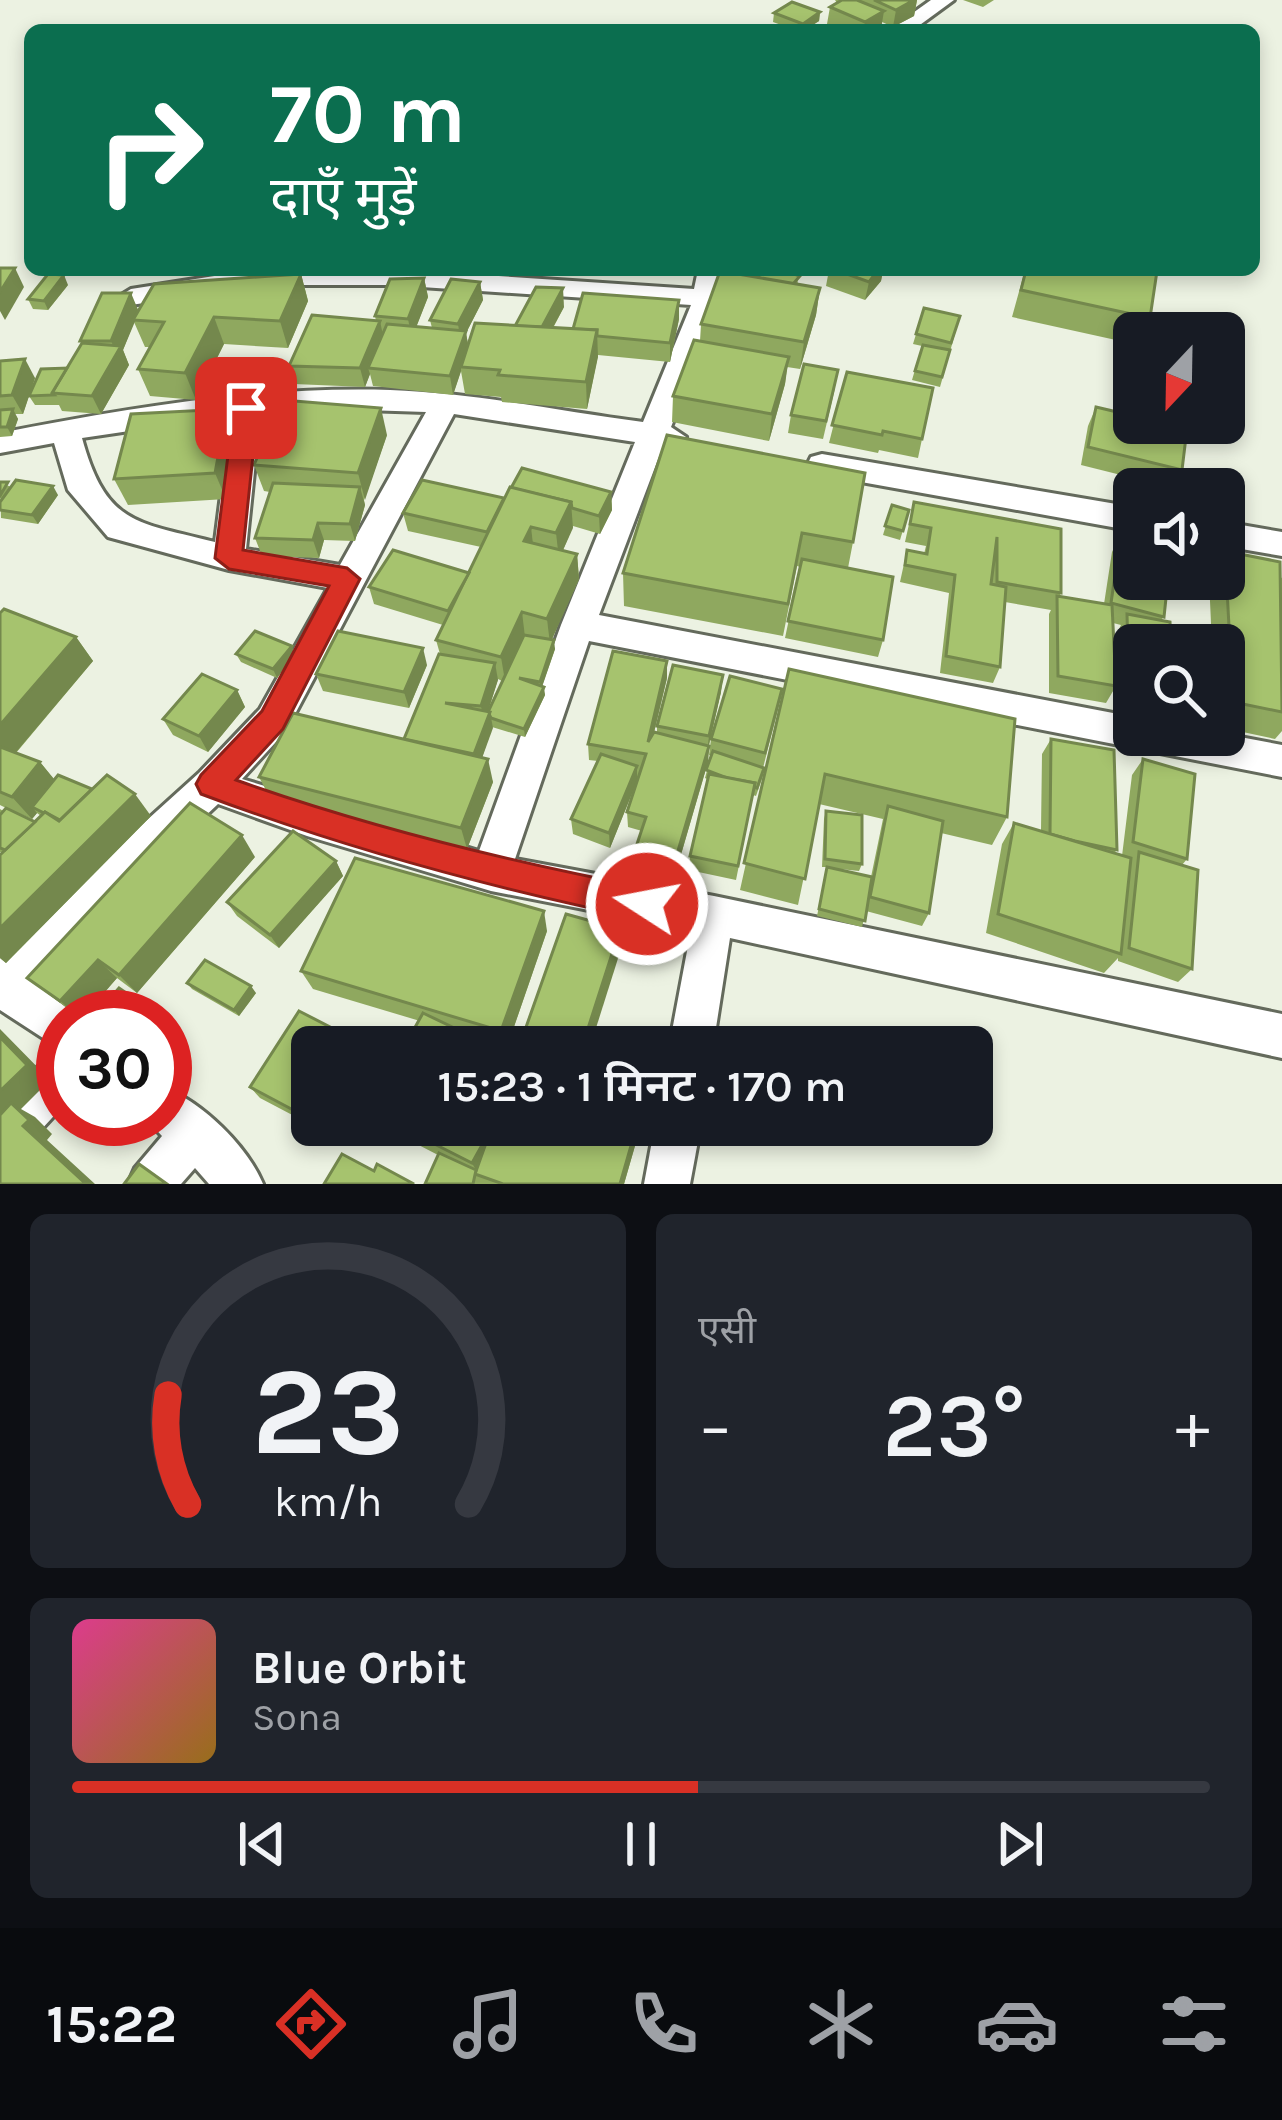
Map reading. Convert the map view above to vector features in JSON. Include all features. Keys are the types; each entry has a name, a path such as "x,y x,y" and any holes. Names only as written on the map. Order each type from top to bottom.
{"street":[{"path":"908,24 944,0"},
{"path":"131,297 260,277 347,276"},
{"path":"464,276 708,284 702,316 578,625 491,873"},
{"path":"36,1010 0,983 212,784 273,720 445,403"},
{"path":"0,442 137,416 445,403 698,442"},
{"path":"229,558 246,408"},
{"path":"64,430 79,482 119,529 229,558 347,579"},
{"path":"787,459 1113,515"},
{"path":"1245,538 1282,544"},
{"path":"578,625 1113,729"},
{"path":"1245,754 1282,761"},
{"path":"212,784 307,820 491,873 714,915 1282,1036"},
{"path":"695,1026 714,915"},
{"path":"0,1141 36,1102"},
{"path":"192,1134 240,1184"},
{"path":"151,1184 168,1146"},
{"path":"668,1184 674,1146"}],"building":[{"path":"842,0 857,0 884,11 865,22 830,7"},
{"path":"874,0 914,0 896,10"},
{"path":"792,2 820,12 803,24 774,13"},
{"path":"0,268 15,268 0,292"},
{"path":"46,276 63,276 44,301 28,299"},
{"path":"300,276 280,321 214,317 185,373 138,369 164,322 133,320 154,284"},
{"path":"718,276 749,276 820,288 804,342 701,324"},
{"path":"759,276 800,276 793,284"},
{"path":"1024,276 1156,276 1151,312 1122,312 1021,290"},
{"path":"424,278 408,319 375,316 390,279"},
{"path":"451,279 480,282 458,324 430,320"},
{"path":"536,287 563,288 542,327 515,326"},
{"path":"102,293 131,293 111,341 80,341"},
{"path":"583,293 679,300 670,343 573,329"},
{"path":"924,308 960,316 951,343 916,334"},
{"path":"312,315 380,321 360,368 289,366"},
{"path":"475,323 597,330 586,382 461,367"},
{"path":"387,324 466,331 450,376 368,368"},
{"path":"694,340 789,357 772,414 673,396"},
{"path":"82,343 121,346 92,396 52,393"},
{"path":"923,345 950,350 942,377 915,371"},
{"path":"25,359 12,395 0,396 0,361"},
{"path":"804,364 838,370 826,421 791,415"},
{"path":"67,368 54,395 29,396 41,369"},
{"path":"847,372 933,388 922,439 832,425"},
{"path":"282,400 381,408 358,473 254,465"},
{"path":"1096,407 1113,411 1113,444 1185,444 1182,468 1088,447"},
{"path":"13,409 7,427 0,427 0,410"},
{"path":"227,409 215,473 114,479 131,414"},
{"path":"667,435 865,473 853,542 802,533 788,604 623,573"},
{"path":"522,468 611,492 599,516 572,508 571,502 511,488"},
{"path":"16,480 53,486 32,515 0,510 0,502"},
{"path":"422,480 504,498 487,532 403,513"},
{"path":"273,483 360,487 350,524 318,523 313,540 255,538"},
{"path":"510,487 571,502 556,533 531,527 524,541 577,554 547,619 522,612 501,657 436,640"},
{"path":"914,502 1061,529 1061,593 997,582 997,537 991,584 1006,587 1000,667 946,656 955,575 905,565 907,550 927,554 931,528 910,524"},
{"path":"892,505 909,510 903,531 885,526"},
{"path":"393,550 469,573 448,611 369,587"},
{"path":"1245,555 1280,562 1282,712 1245,704 1245,624 1229,624 1228,600 1245,600"},
{"path":"802,559 893,577 883,640 788,621"},
{"path":"1113,589 1113,600 1166,600 1164,617 1111,603"},
{"path":"1057,596 1112,605 1113,685 1058,676"},
{"path":"4,609 76,637 0,725 0,613"},
{"path":"1127,614 1170,624 1127,624"},
{"path":"255,631 292,646 273,669 236,654"},
{"path":"338,631 423,648 404,692 316,674"},
{"path":"524,635 554,640 540,682 519,678 544,687 524,729 491,718 488,712"},
{"path":"613,651 667,661 648,742 654,732 709,746 675,861 635,850 646,817 627,812 646,754 588,744"},
{"path":"439,654 495,663 481,706 445,703 490,712 474,754 404,739"},
{"path":"673,665 723,675 709,736 657,726"},
{"path":"789,669 1015,719 1007,817 825,774 805,879 744,863"},
{"path":"202,674 237,690 199,736 163,719"},
{"path":"730,676 782,689 765,753 711,739"},
{"path":"293,713 488,759 461,828 259,777"},
{"path":"1051,739 1113,750 1117,850 1050,834"},
{"path":"0,747 40,762 12,797 0,792"},
{"path":"713,751 764,768 757,788 755,783 706,770"},
{"path":"601,754 637,766 609,833 571,819"},
{"path":"1143,759 1195,774 1187,859 1133,842"},
{"path":"709,774 755,783 738,866 690,856"},
{"path":"58,775 92,789 60,820 32,807"},
{"path":"107,775 135,794 0,928 0,855 45,812 59,821"},
{"path":"190,803 242,835 119,975 98,960 70,990 44,990 27,978"},
{"path":"888,806 943,821 929,913 870,897"},
{"path":"6,808 35,822 5,850 0,848 0,815"},
{"path":"826,811 862,815 862,864 825,859"},
{"path":"1014,823 1131,858 1121,954 998,914"},
{"path":"293,831 336,861 270,935 227,902"},
{"path":"1139,852 1198,870 1192,969 1129,948"},
{"path":"355,858 544,911 503,1026 484,1026 301,971"},
{"path":"827,867 872,877 865,921 819,909"},
{"path":"566,914 620,929 589,1026 526,1026"},
{"path":"205,960 251,986 234,1010 187,983"},
{"path":"299,1011 328,1026 291,1026 291,1109 250,1087"},
{"path":"423,1013 450,1026 416,1026"},
{"path":"0,1037 27,1065 0,1091"},
{"path":"11,1103 29,1120 23,1126 36,1138 36,1146 45,1146 86,1184 0,1184 0,1115"},
{"path":"438,1146 482,1146 472,1163"},
{"path":"485,1146 631,1146 620,1184 503,1184 475,1174"},
{"path":"439,1153 476,1170 473,1184 425,1184"},
{"path":"342,1154 374,1171 377,1164 414,1184 324,1184"},
{"path":"139,1164 167,1184 124,1184"}],"route":[{"path":"246,408 229,558 347,579 273,720 212,784 307,820 491,873 647,904"}]}
